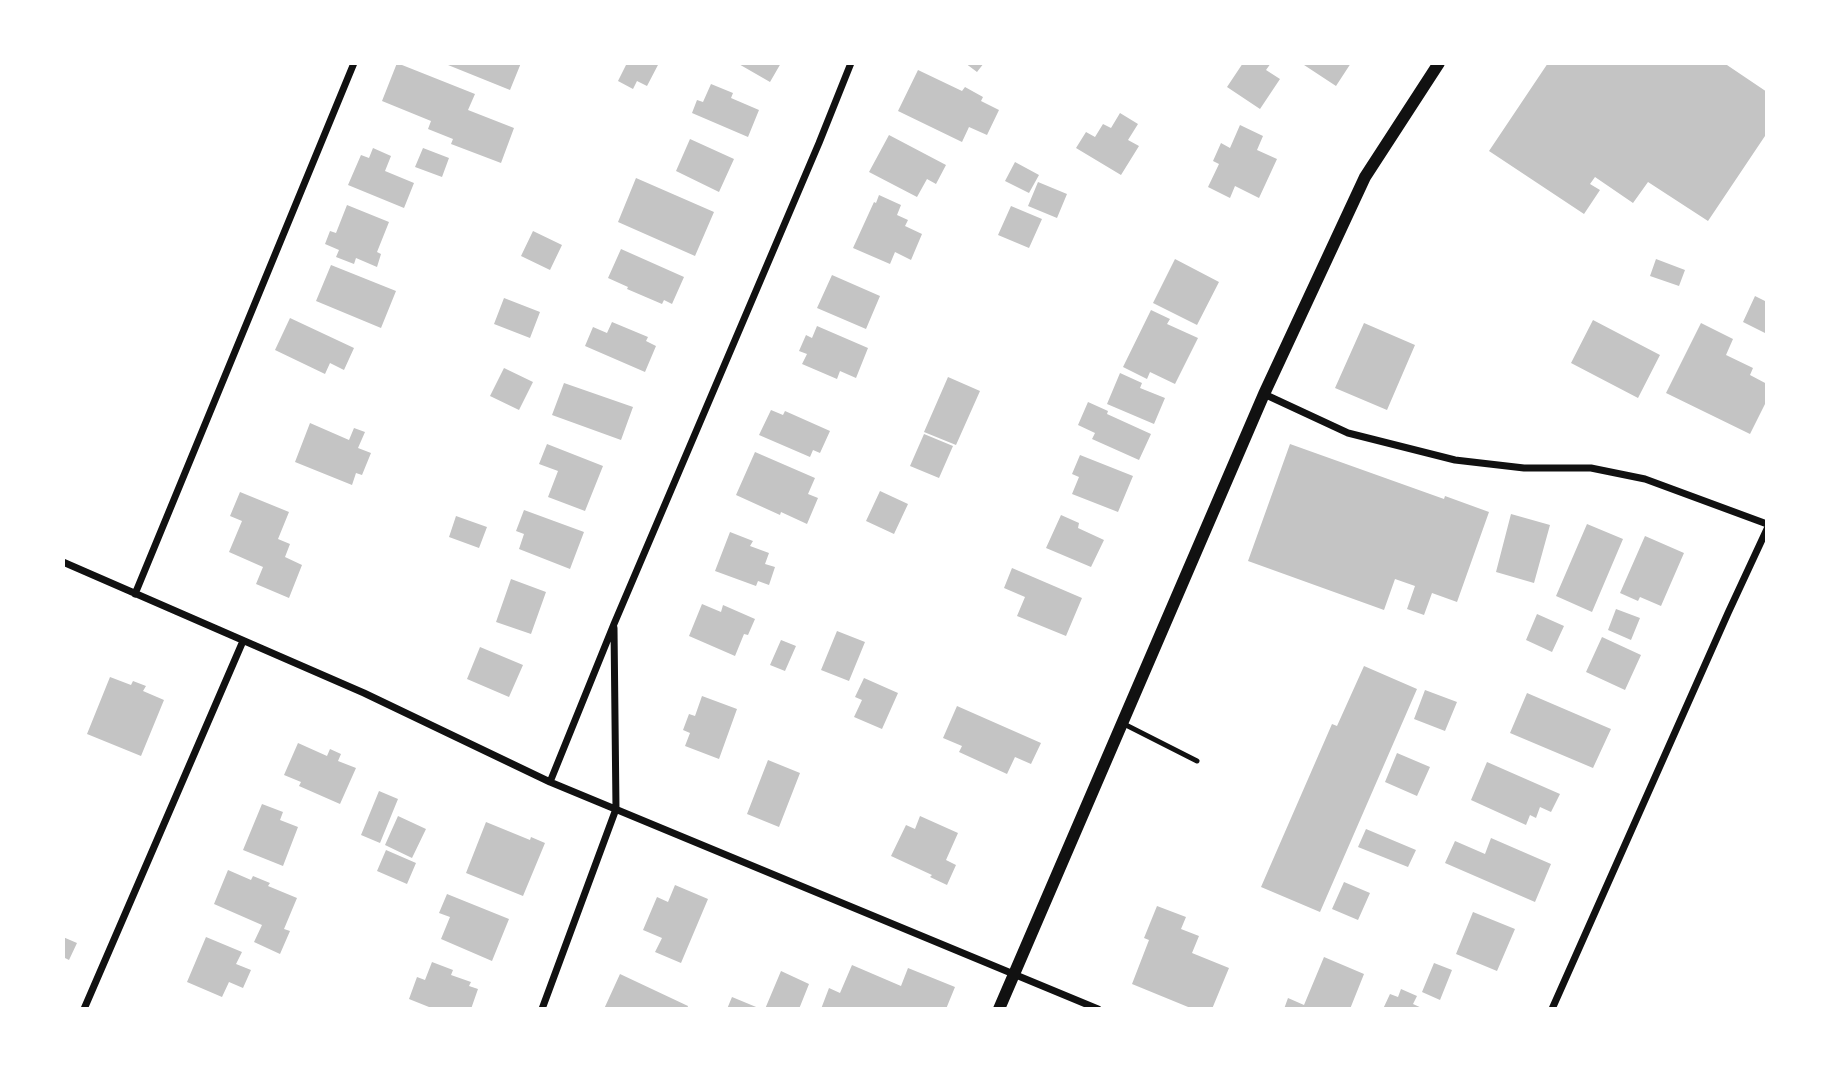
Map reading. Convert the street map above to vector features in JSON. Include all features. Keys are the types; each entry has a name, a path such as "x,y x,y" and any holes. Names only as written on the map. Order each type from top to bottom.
{"street":[{"path":"135,594 354,63"},
{"path":"550,782 851,63"},
{"path":"999,1009 1264,394 1364,177 1439,63"},
{"path":"1264,394 1348,433 1455,460 1524,468 1591,467 1645,479 1767,524"},
{"path":"1552,1009 1767,529"},
{"path":"63,562 364,694 550,782 1098,1009"},
{"path":"542,1009 616,809 614,624"},
{"path":"84,1009 243,641"}],"lane":[{"path":"1122,723 1197,761"}],"building":[{"path":"397,63 475,94 468,110 514,128 501,163 451,144 453,139 428,129 431,121 382,101"},
{"path":"521,63 510,90 448,65"},
{"path":"627,63 659,63 647,86 637,81 633,89 618,81"},
{"path":"737,63 781,63 770,82"},
{"path":"965,63 984,63 977,72"},
{"path":"1243,63 1271,63 1266,70 1280,79 1260,109 1227,87"},
{"path":"1301,63 1351,63 1336,86"},
{"path":"1548,63 1724,63 1767,92 1767,133 1708,221 1648,182 1633,203 1595,177 1590,184 1600,190 1584,214 1489,151"},
{"path":"918,70 962,91 965,87 983,97 981,101 999,110 987,135 969,127 962,142 898,111"},
{"path":"711,84 733,93 731,98 759,110 748,137 692,113 697,100 703,102"},
{"path":"1120,113 1138,124 1128,140 1139,146 1121,175 1076,148 1086,132 1095,137 1103,124 1111,128"},
{"path":"1240,125 1263,136 1257,150 1277,159 1259,198 1235,186 1230,198 1208,187 1219,164 1213,161 1221,143 1230,148"},
{"path":"889,135 946,165 936,184 927,179 917,197 869,172"},
{"path":"690,139 734,159 719,192 676,171"},
{"path":"373,148 391,156 385,171 414,183 404,208 348,185 361,155 369,158"},
{"path":"423,148 449,158 442,177 415,167"},
{"path":"1015,162 1039,175 1029,193 1005,181"},
{"path":"636,178 714,212 695,256 618,222"},
{"path":"1038,182 1067,194 1057,218 1028,206"},
{"path":"879,195 901,205 897,215 908,220 905,226 922,234 911,260 895,252 890,264 853,248"},
{"path":"347,205 389,222 377,252 381,254 377,267 356,258 354,264 336,257 339,250 325,244 330,231 336,233"},
{"path":"1011,206 1042,219 1029,248 998,235"},
{"path":"533,231 562,245 550,270 521,256"},
{"path":"621,249 684,277 672,304 664,300 662,304 608,278"},
{"path":"1175,259 1219,282 1197,325 1153,303"},
{"path":"1656,259 1685,270 1679,286 1650,276"},
{"path":"331,265 396,291 381,328 316,301"},
{"path":"832,275 880,296 866,329 817,308"},
{"path":"1755,296 1767,302 1767,334 1743,322"},
{"path":"504,298 540,312 530,338 494,324"},
{"path":"1151,310 1170,319 1167,324 1198,338 1175,384 1150,372 1147,379 1123,367"},
{"path":"290,318 354,348 344,370 330,363 325,374 275,350"},
{"path":"1593,320 1660,355 1638,398 1571,363"},
{"path":"612,322 648,337 646,341 656,346 645,372 585,346 593,327 607,333"},
{"path":"1364,323 1415,345 1387,410 1335,388"},
{"path":"1701,323 1733,339 1726,355 1753,368 1750,375 1767,384 1767,400 1750,434 1666,393"},
{"path":"817,326 868,348 856,378 840,371 837,379 802,364 807,354 799,351 806,335 812,338"},
{"path":"504,368 533,382 519,410 490,396"},
{"path":"1120,373 1142,383 1140,388 1165,398 1154,424 1107,404"},
{"path":"948,377 980,391 956,445 924,432"},
{"path":"564,383 633,407 621,440 552,415"},
{"path":"1088,402 1151,434 1139,460 1092,439 1095,433 1078,425"},
{"path":"771,410 783,415 785,411 830,431 820,453 813,450 810,457 759,435"},
{"path":"310,423 349,440 354,428 365,432 358,448 371,453 362,475 356,473 352,485 295,462"},
{"path":"924,434 953,446 939,478 910,466"},
{"path":"547,444 603,466 585,511 548,497 558,471 539,464"},
{"path":"1290,444 1444,499 1445,496 1489,512 1457,602 1432,593 1424,615 1407,609 1415,586 1395,579 1384,610 1248,561"},
{"path":"755,452 815,478 808,494 818,498 807,524 736,495"},
{"path":"1080,455 1133,476 1118,512 1072,494 1079,477 1072,474"},
{"path":"880,491 908,504 894,534 866,521"},
{"path":"240,492 289,512 278,539 290,544 285,557 302,565 289,598 256,584 263,567 229,552 242,521 230,516"},
{"path":"524,510 584,532 570,569 519,549 524,534 516,531"},
{"path":"1511,514 1550,525 1534,583 1496,572"},
{"path":"1061,515 1079,523 1078,528 1104,540 1091,567 1046,548"},
{"path":"456,516 487,527 479,548 449,537"},
{"path":"1587,524 1623,539 1592,612 1556,596"},
{"path":"730,532 753,541 750,546 769,553 765,564 775,567 769,585 758,581 756,586 715,571"},
{"path":"1645,536 1684,553 1661,606 1640,597 1638,601 1620,593"},
{"path":"1012,568 1082,598 1066,636 1017,616 1025,597 1004,588"},
{"path":"511,579 546,592 531,634 496,622"},
{"path":"702,604 721,612 723,605 755,619 748,635 744,634 735,656 689,636"},
{"path":"1616,609 1640,618 1631,640 1608,630"},
{"path":"1537,614 1564,626 1552,652 1526,640"},
{"path":"837,631 865,642 849,681 821,670"},
{"path":"1602,637 1641,655 1625,690 1586,672"},
{"path":"781,640 796,646 785,671 770,665"},
{"path":"480,647 523,665 509,697 467,679"},
{"path":"1364,666 1417,689 1320,912 1261,887 1332,724 1337,726"},
{"path":"110,677 131,685 133,681 146,686 143,691 164,700 141,756 87,734"},
{"path":"864,678 898,693 882,729 854,717 862,700 855,697"},
{"path":"1425,690 1457,702 1445,731 1414,719"},
{"path":"1527,693 1611,729 1593,768 1510,733"},
{"path":"702,696 737,709 719,759 685,746 690,733 683,730 689,714 695,716"},
{"path":"957,706 1041,743 1031,764 1015,757 1007,774 959,752 962,746 943,738"},
{"path":"298,743 327,756 330,749 341,754 338,761 356,768 340,804 299,786 301,782 284,775"},
{"path":"1397,753 1430,767 1417,796 1385,782"},
{"path":"768,760 800,773 779,827 747,814"},
{"path":"1487,762 1560,794 1551,812 1540,807 1536,818 1530,815 1526,825 1471,800"},
{"path":"379,791 398,799 380,843 361,835"},
{"path":"262,804 283,812 280,820 298,827 283,866 243,850"},
{"path":"398,816 426,829 412,858 385,845"},
{"path":"920,816 958,833 946,860 956,865 947,885 891,856 906,825 915,829"},
{"path":"486,822 530,840 531,837 545,843 523,896 466,873"},
{"path":"1366,829 1416,850 1408,867 1358,847"},
{"path":"1491,838 1551,864 1535,902 1445,863 1455,841 1485,854"},
{"path":"386,850 416,863 407,884 377,871"},
{"path":"228,870 251,880 253,876 270,883 268,886 297,898 284,929 290,931 280,954 254,942 262,925 214,904"},
{"path":"1344,882 1370,893 1358,920 1332,909"},
{"path":"675,885 708,899 681,963 655,952 662,938 643,930 657,897 668,902"},
{"path":"447,894 509,919 492,961 441,939 450,917 439,913"},
{"path":"1157,906 1186,917 1181,929 1199,936 1192,953 1229,968 1212,1009 1193,1009 1132,984 1149,940 1144,938"},
{"path":"1473,912 1515,929 1497,971 1456,954"},
{"path":"63,937 77,943 69,960 63,957"},
{"path":"206,937 242,952 236,964 251,970 243,988 229,982 222,997 187,982"},
{"path":"1324,957 1364,974 1350,1009 1284,1009 1288,998 1304,1005"},
{"path":"432,962 453,970 451,975 471,982 469,986 478,989 471,1009 434,1009 409,999 417,977 425,980"},
{"path":"1434,963 1452,970 1440,1000 1422,992"},
{"path":"852,965 901,986 908,968 955,987 946,1009 821,1009 829,988 840,993"},
{"path":"781,971 809,984 799,1009 765,1009"},
{"path":"620,974 688,1006 687,1009 604,1009"},
{"path":"1401,989 1417,996 1413,1004 1424,1009 1383,1009 1390,994 1398,997"},
{"path":"732,997 761,1009 727,1009"}]}
